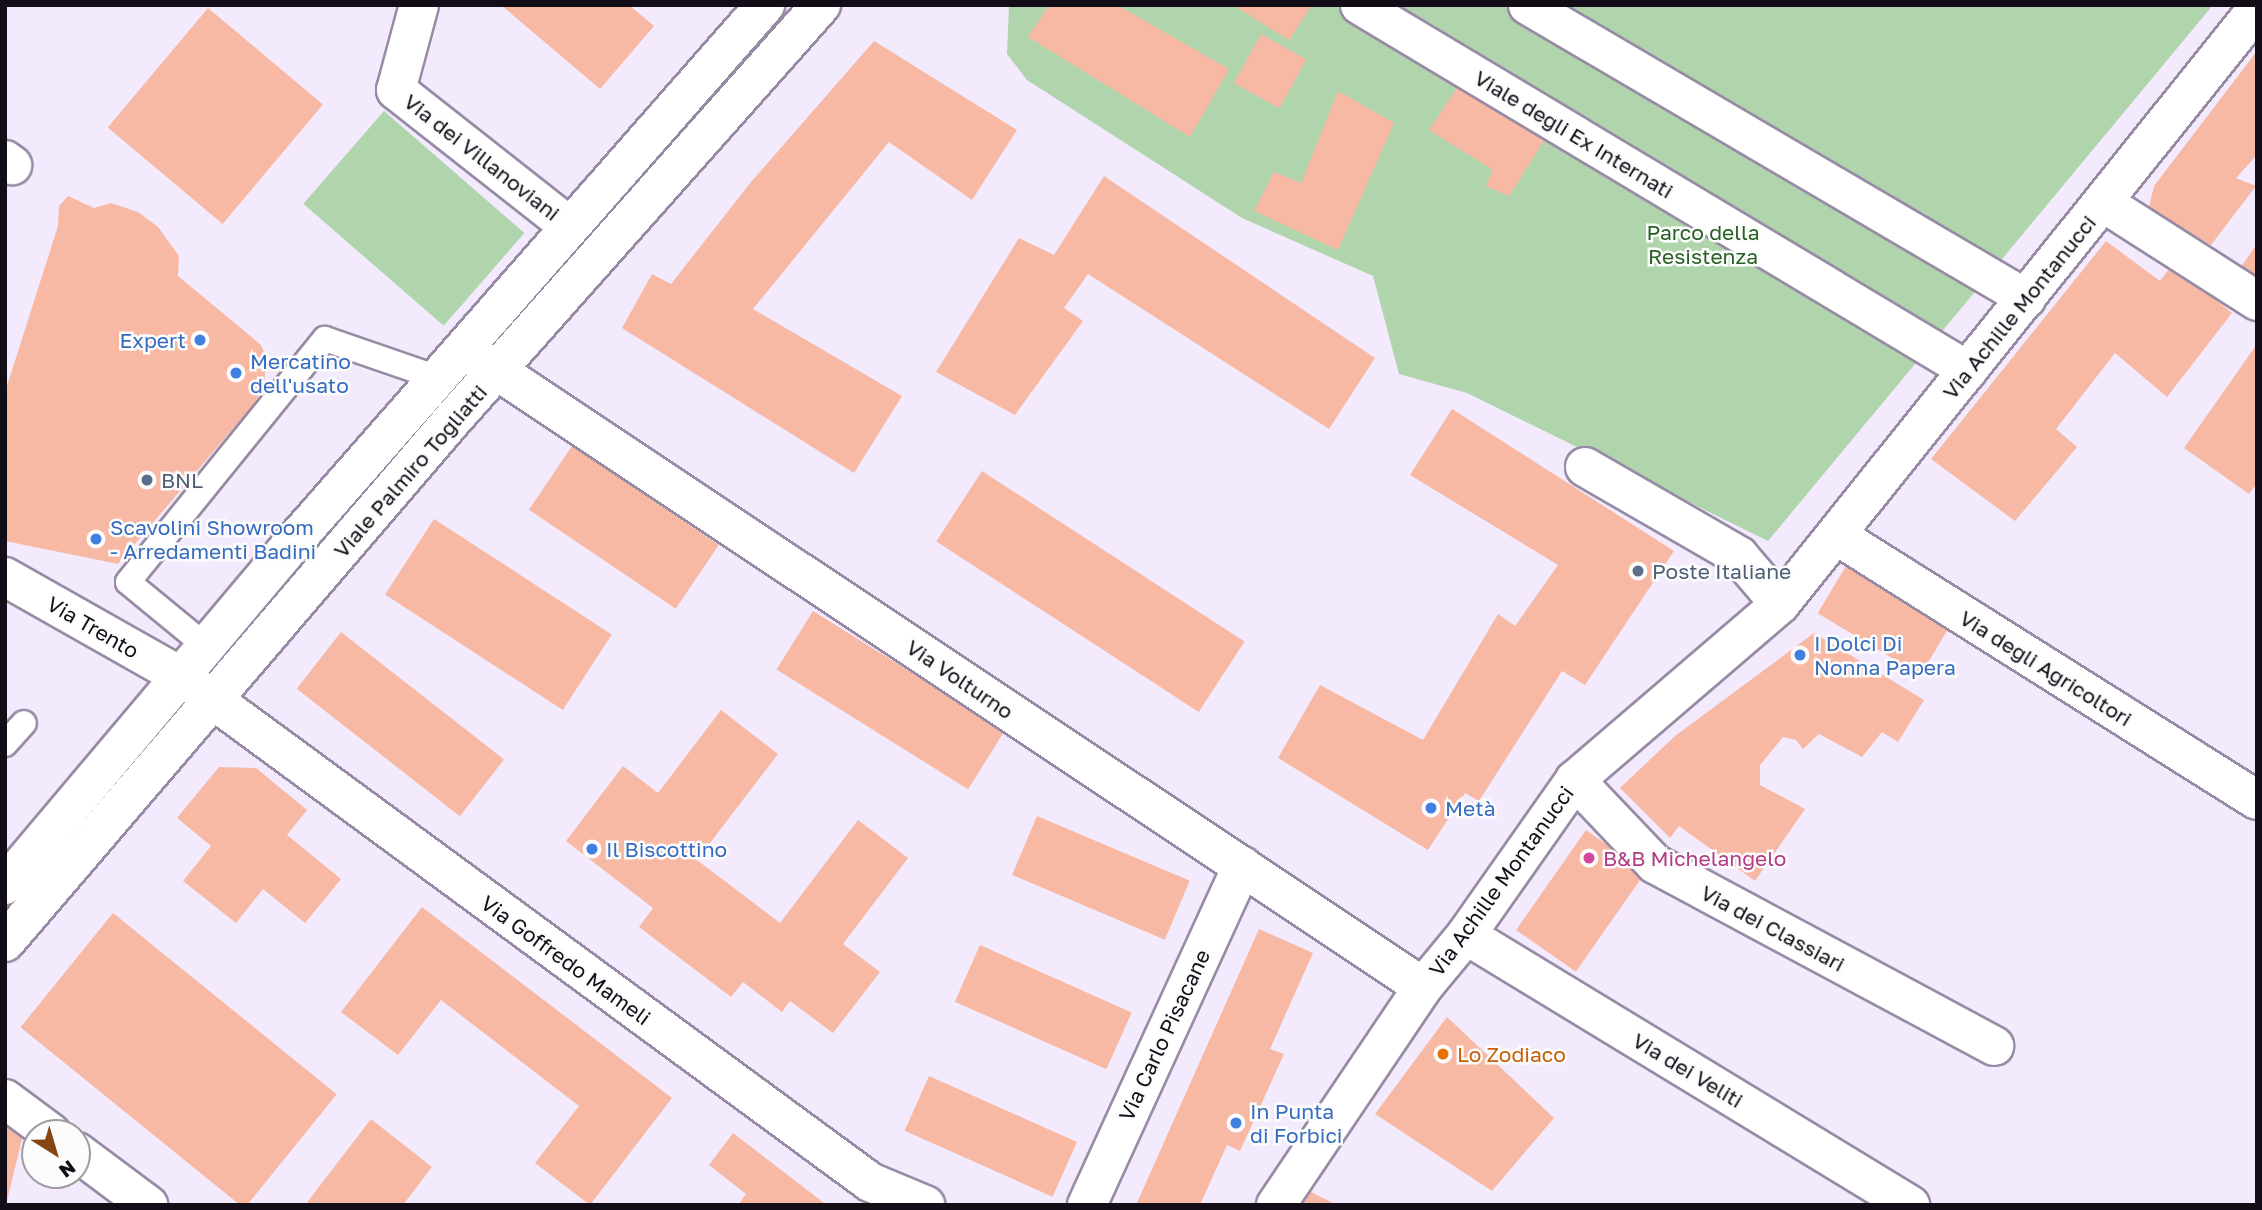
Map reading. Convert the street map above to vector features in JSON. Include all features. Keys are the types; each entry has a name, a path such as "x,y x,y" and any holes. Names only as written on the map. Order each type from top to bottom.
{"street":[{"name":"Via dei Villanoviani","path":"419,5 396,90 570,227"},
{"name":"Viale Palmiro Togliatti","path":"5,885 438,378 765,5"},
{"name":"Viale Palmiro Togliatti","path":"5,942 496,371 821,5"},
{"name":"Viale degli Ex Internati","path":"1359,5 1968,370"},
{"path":"1527,5 2026,298"},
{"name":"Via Achille Montanucci","path":"1276,1205 1423,987 1466,934 1575,780 1780,604 2257,9"},
{"path":"2104,203 2257,301"},
{"name":"Via Volturno","path":"464,349 1423,987"},
{"path":"1585,467 1739,556 1780,604"},
{"name":"Via degli Agricoltori","path":"1836,535 2257,800"},
{"name":"Via Trento","path":"5,577 181,677 214,702"},
{"name":"Via Goffredo Mameli","path":"214,702 861,1193 925,1205"},
{"name":"Via dei Classiari","path":"1575,780 1655,864 1994,1046"},
{"name":"Via Carlo Pisacane","path":"1087,1205 1242,866"},
{"name":"Via dei Veliti","path":"1466,934 1910,1205"},
{"path":"5,1099 32,1119"},
{"path":"91,1162 148,1205"}],"lane":[{"path":"207,647 128,582 325,339 438,378"},
{"path":"5,744 24,723"}],"green space":[{"name":"Parco della Resistenza","path":"1009,5 2213,5 1768,541 1467,393 1399,374 1373,276 1242,218 1027,80 1007,54"},
{"path":"384,111 524,233 444,326 303,204"}],"building":[{"path":"501,5 629,5 654,26 600,89"},
{"path":"1049,5 1117,5 1229,69 1190,137 1028,37"},
{"path":"1233,5 1312,5 1289,40"},
{"path":"208,8 323,104 223,224 108,128"},
{"path":"1261,34 1306,59 1279,108 1234,83"},
{"path":"874,41 1017,130 972,200 889,142 753,309 902,396 854,473 622,328 652,274 671,284 751,182"},
{"path":"2257,51 2257,155 2236,178 2256,186 2211,245 2148,211 2154,186"},
{"path":"1461,82 1548,134 1509,196 1486,186 1493,170 1429,130"},
{"path":"1338,91 1394,123 1338,250 1254,211 1274,172 1301,183"},
{"path":"1104,176 1375,358 1329,429 1088,274 1064,308 1083,321 1015,415 936,372 1019,238 1054,255"},
{"path":"68,196 94,208 111,203 138,212 158,227 179,256 178,276 261,345 267,360 263,389 253,405 118,564 5,541 5,392 58,226 59,206"},
{"path":"2106,241 2160,281 2172,265 2232,313 2167,397 2115,353 2056,429 2077,447 2015,521 1931,459"},
{"path":"2257,244 2257,283 2238,271"},
{"path":"2257,344 2257,483 2249,494 2184,448"},
{"path":"1452,409 1674,551 1585,685 1562,671 1479,801 1465,793 1428,850 1278,758 1320,685 1423,740 1498,614 1515,626 1558,565 1410,475"},
{"path":"572,446 719,545 676,609 529,510"},
{"path":"982,471 1245,641 1199,712 936,541"},
{"path":"434,519 612,634 563,710 385,594"},
{"path":"1846,566 1949,628 1921,675 1818,613"},
{"path":"813,611 1005,731 968,789 776,670"},
{"path":"341,632 504,759 460,816 297,689"},
{"path":"1814,633 1924,700 1898,742 1882,732 1862,757 1819,734 1803,749 1796,740 1783,737 1760,765 1760,785 1805,809 1755,881 1679,826 1670,838 1620,788 1675,736"},
{"path":"721,710 778,754 697,860 780,923 858,820 908,858 843,944 880,972 833,1033 790,1001 782,1012 743,982 731,997 639,927 653,908 566,841 623,766 658,793"},
{"path":"219,767 256,768 307,810 287,835 341,879 305,923 263,889 236,923 183,881 211,846 177,818"},
{"path":"1037,816 1190,881 1165,940 1012,875"},
{"path":"1586,830 1646,872 1576,972 1516,930"},
{"path":"422,907 672,1098 590,1205 535,1163 579,1106 441,1000 398,1055 341,1012"},
{"path":"113,913 337,1094 247,1205 240,1205 20,1027"},
{"path":"1259,929 1313,953 1270,1049 1284,1054 1240,1151 1227,1145 1200,1205 1136,1205"},
{"path":"980,945 1132,1013 1106,1069 955,1002"},
{"path":"1447,1017 1554,1118 1492,1191 1375,1114"},
{"path":"929,1076 1077,1142 1053,1197 905,1131"},
{"path":"371,1119 432,1167 403,1205 305,1205"},
{"path":"5,1127 21,1130 21,1143 5,1205"},
{"path":"733,1133 824,1203 823,1205 738,1205 746,1194 709,1165"},
{"path":"1309,1191 1337,1205 1303,1205"}],"place":[{"name":"Expert","path":"200,340"},
{"name":"Mercatino dell'usato","path":"236,373"},
{"name":"BNL","path":"147,480"},
{"name":"Scavolini Showroom - Arredamenti Badini","path":"96,539"},
{"name":"Poste Italiane","path":"1638,571"},
{"name":"I Dolci Di Nonna Papera","path":"1800,655"},
{"name":"Metà","path":"1431,808"},
{"name":"Il Biscottino","path":"592,849"},
{"name":"B&B Michelangelo","path":"1589,858"},
{"name":"Lo Zodiaco","path":"1443,1054"},
{"name":"In Punta di Forbici","path":"1236,1123"}]}
